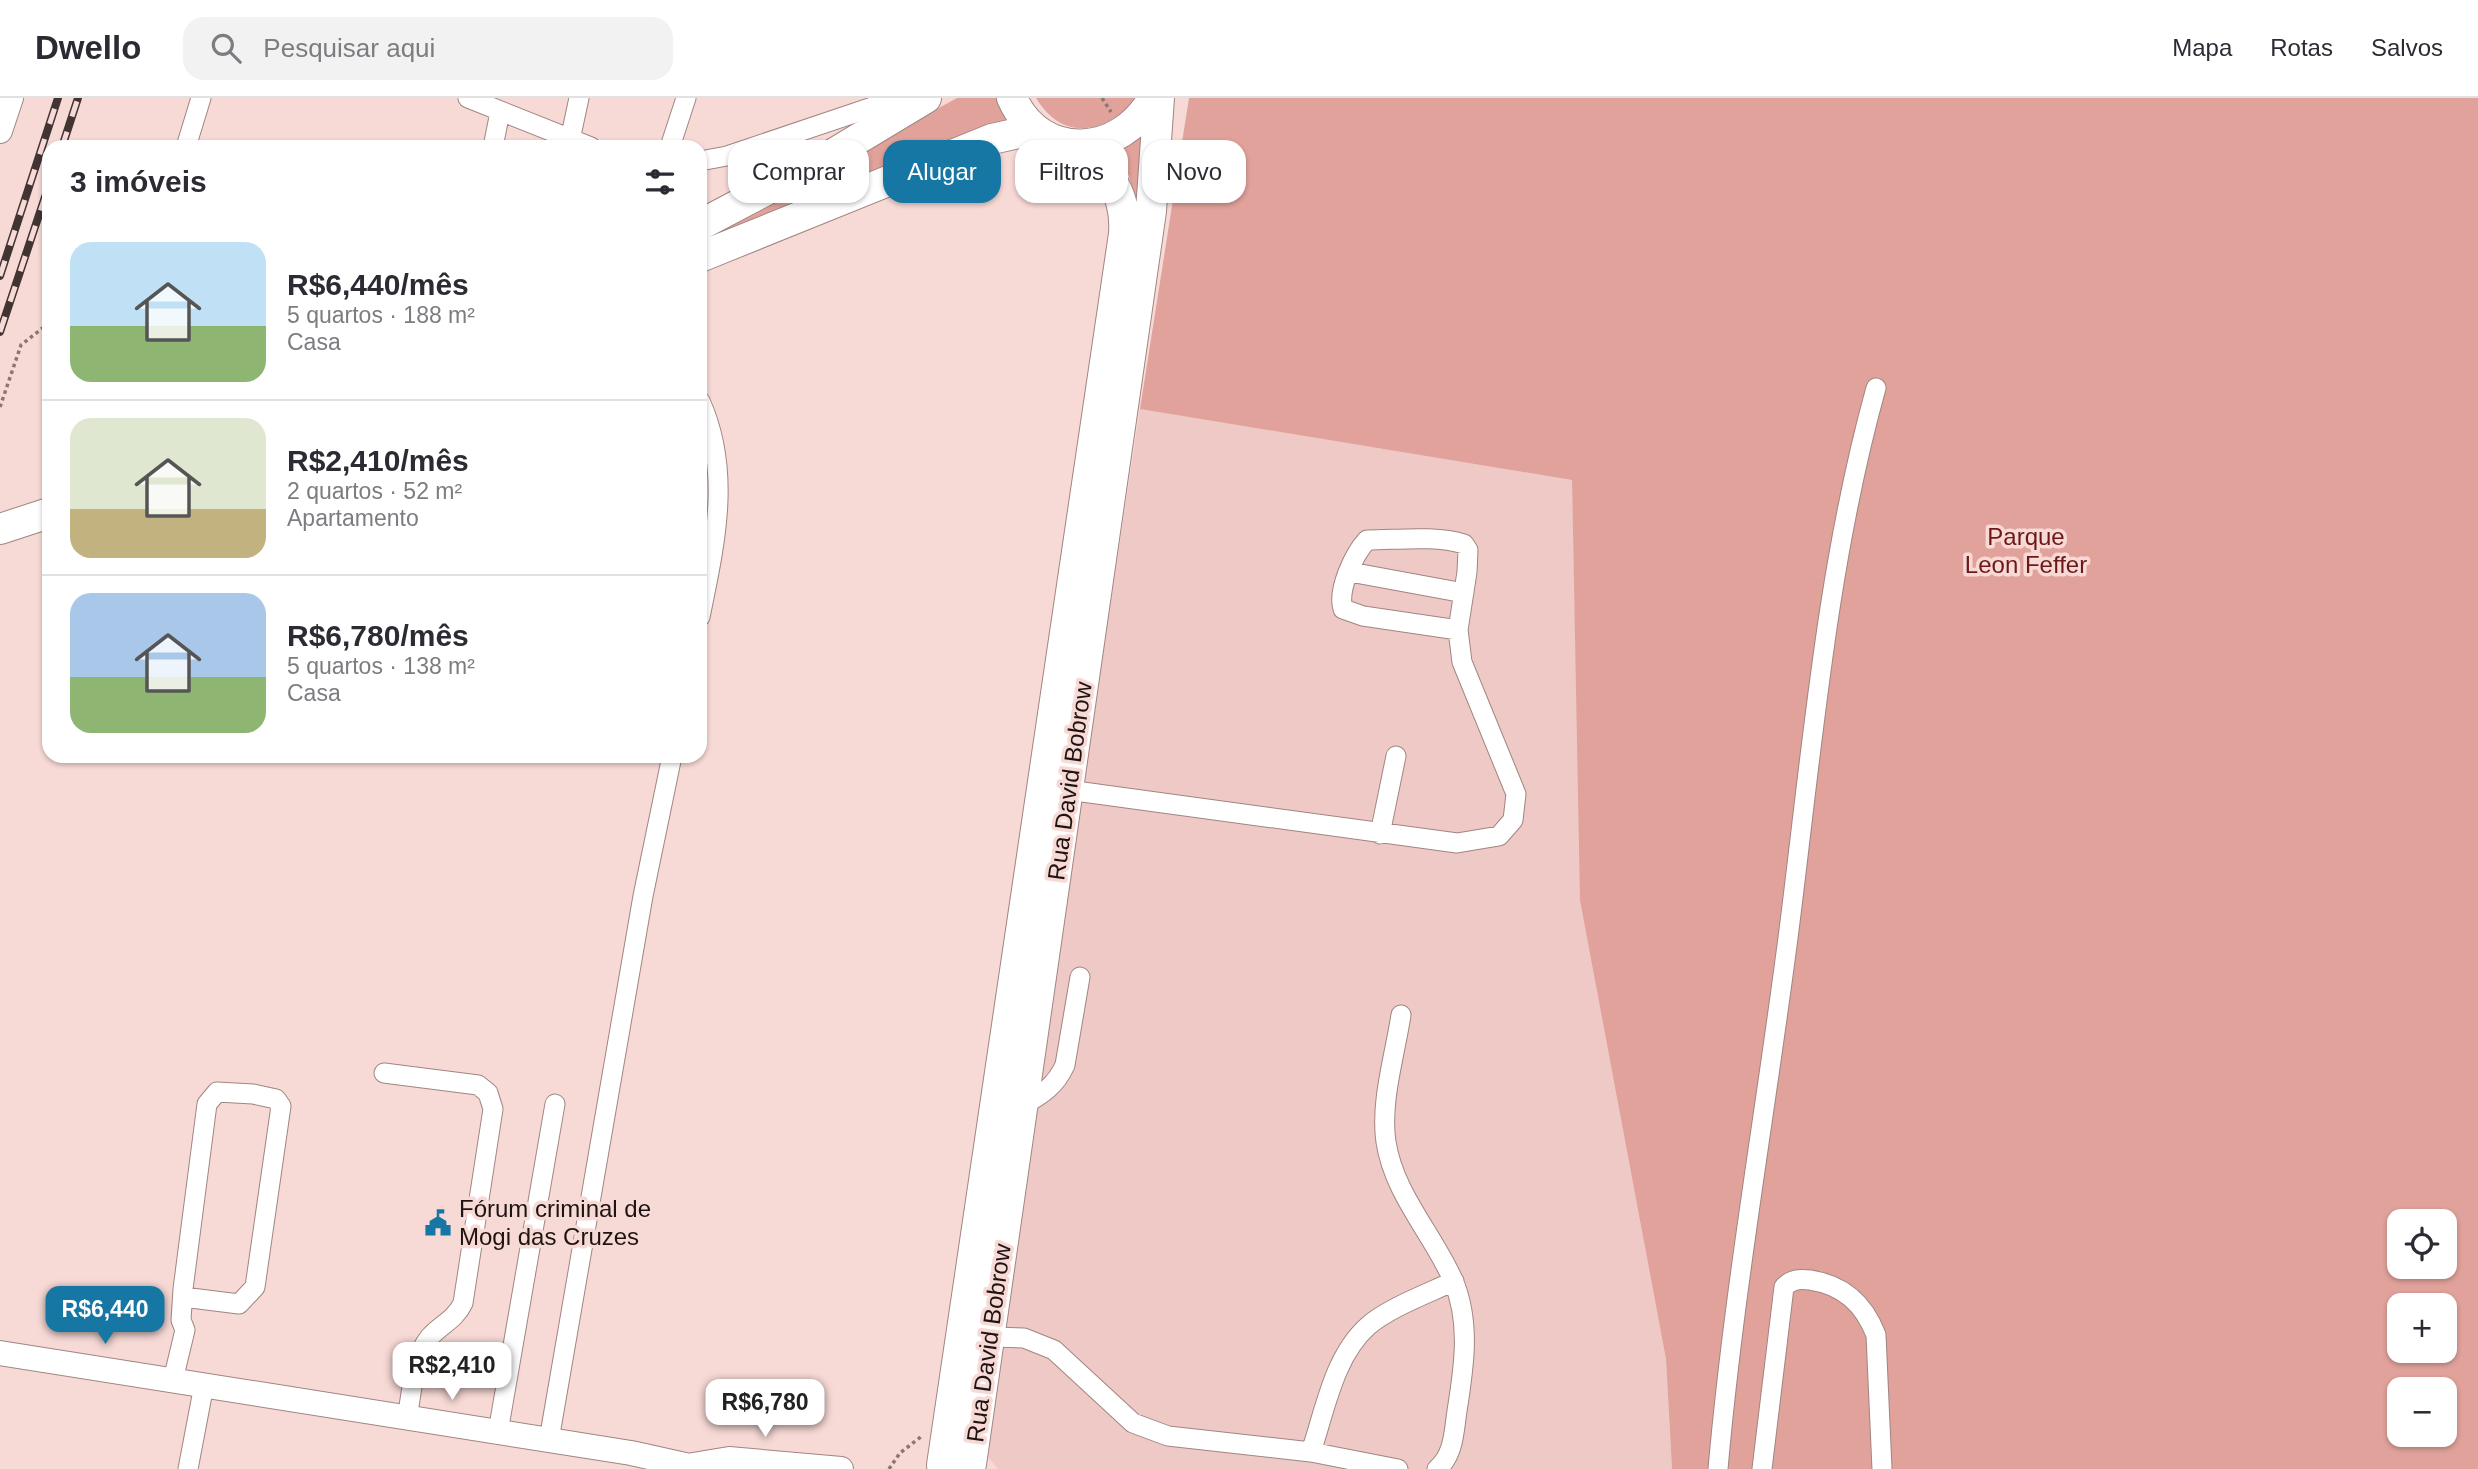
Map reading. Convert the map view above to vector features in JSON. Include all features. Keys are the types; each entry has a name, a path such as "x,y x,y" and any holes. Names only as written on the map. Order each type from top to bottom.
{"highway":[{"path":"707,221 823,160 926,98"},
{"name":"Rua David Bobrow","path":"1012,98 1027,121 1042,134 1058,140"},
{"path":"1102,140 1122,132 1146,110 1153,98"},
{"name":"Rua David Bobrow","path":"976,1466 990,1337 1151,211 1159,98"},
{"path":"707,254 992,139 1018,133 1042,134"},
{"name":"Rua David Bobrow","path":"938,1467 1124,234 1122,203"},
{"path":"0,510 42,498"},
{"path":"0,528 42,515"},
{"path":"938,1467 976,1466"}],"main road":[{"path":"0,131 11,98"},
{"path":"0,1353 549,1440 698,1467 729,1459 841,1469"}],"street":[{"path":"188,140 201,98"},
{"path":"468,98 570,140 579,98"},
{"path":"672,140 686,98"},
{"path":"707,160 727,156 899,98"},
{"path":"494,140 500,112"},
{"path":"1718,1469 1748,1210 1789,932 1817,695 1849,504 1876,388"},
{"path":"707,416 718,456 720,504 707,577"},
{"path":"1068,790 1457,843 1483,841 1499,836 1513,820 1516,794 1462,662 1458,630 1468,550 1464,544 1455,541 1367,540 1360,548 1350,572 1341,602 1343,609 1349,613 1458,630"},
{"path":"1350,572 1464,593"},
{"path":"1380,834 1396,756"},
{"path":"549,1440 638,922 670,763"},
{"path":"1024,1105 1045,1093 1065,1065 1080,977"},
{"path":"1401,1015 1385,1121 1386,1142 1404,1194 1454,1281 1466,1353 1451,1447 1445,1462 1437,1469"},
{"path":"384,1073 478,1085 488,1093 493,1109 463,1303 458,1313 429,1338 421,1350 407,1417"},
{"path":"173,1380 185,1330 181,1320 183,1297 208,1104 217,1092 226,1091 276,1100 281,1106 255,1287 239,1304 183,1297"},
{"path":"498,1432 555,1104"},
{"path":"1762,1469 1784,1287 1797,1279 1832,1284 1847,1293 1871,1322 1876,1335 1879,1373 1882,1469"},
{"path":"1311,1452 1335,1377 1352,1343 1369,1324 1454,1281"},
{"path":"990,1337 1024,1338 1054,1350 1133,1423 1168,1436 1311,1452 1398,1469"},
{"path":"188,1469 204,1385"}],"path":[{"path":"0,407 21,345 42,328"}],"shaded area":[{"path":"1140,409 1572,480 1581,900 1666,1359 1672,1469 998,1469 985,1453 985,1435"}],"green space":[{"path":"957,98 1006,98 1019,121 971,140 883,140 883,175 869,181 869,146"},
{"path":"1036,98 1136,98 1112,119 1085,128 1059,122"},
{"name":"Parque Leon Feffer","path":"1189,98 2478,98 2478,1469 1672,1469 1666,1359 1580,900 1572,480 1140,409 1172,203 1246,203 1246,140 1182,140"},
{"path":"1144,132 1139,214 1128,174 1128,141"},
{"path":"766,203 814,203 707,246 707,235"}],"railway":[{"path":"44,140 58,98"},
{"path":"64,140 78,98"},
{"path":"0,276 42,147"},
{"path":"0,332 42,206"}],"place":[{"name":"Fórum criminal de Mogi das Cruzes","path":"438,1223"}]}
